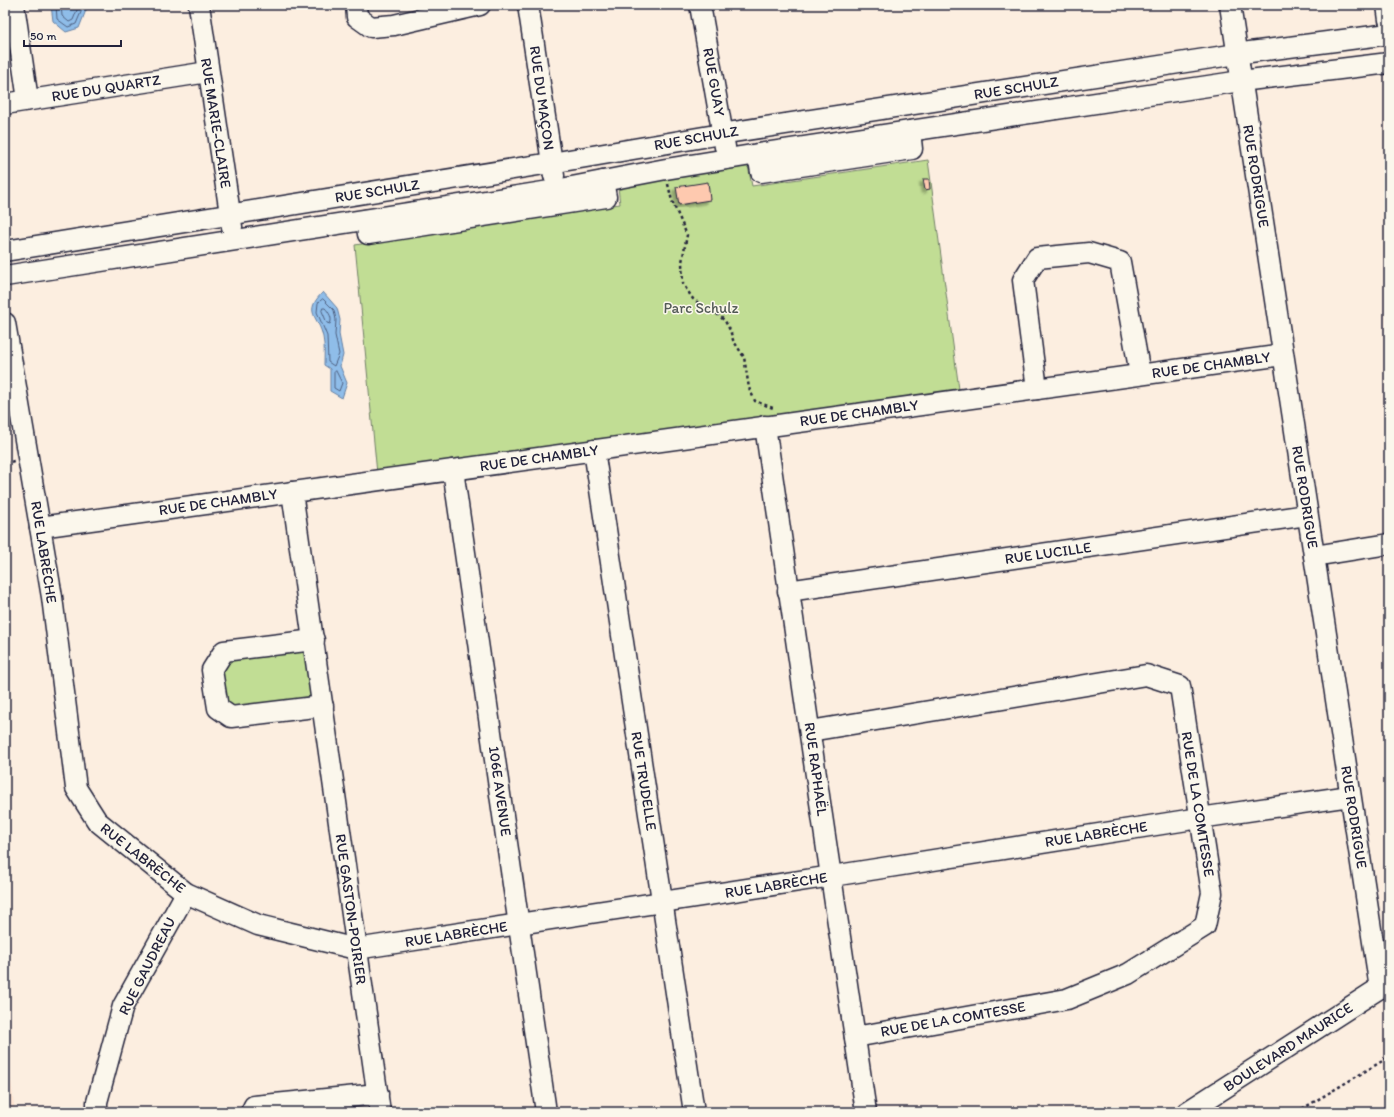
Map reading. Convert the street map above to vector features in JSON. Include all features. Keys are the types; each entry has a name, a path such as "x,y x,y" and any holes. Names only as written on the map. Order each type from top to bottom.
{"street":[{"path":"14,5 28,100"},
{"name":"RUE MARIE-CLAIRE","path":"199,5 234,240"},
{"path":"356,5 357,17 371,27 394,25 480,5"},
{"name":"RUE DU MAÇON","path":"528,5 556,190"},
{"name":"RUE GUAY","path":"700,5 727,159"},
{"name":"RUE RODRIGUE","path":"1230,5 1350,796 1384,985"},
{"path":"1387,5 1389,20"},
{"name":"RUE SCHULZ","path":"5,251 551,163 723,133 1237,54 1389,34"},
{"name":"RUE SCHULZ","path":"5,276 556,190 758,154 1241,81 1389,63"},
{"name":"RUE DU QUARTZ","path":"5,104 208,72"},
{"path":"919,130 924,102"},
{"path":"366,220 368,234 606,197 603,181"},
{"path":"410,186 414,212"},
{"name":"RUE DE CHAMBLY","path":"1037,389 1023,280 1038,258 1089,253 1120,262 1140,374"},
{"name":"RUE LABRÈCHE","path":"5,323 52,597 76,788 97,821 186,893 258,925 356,949 1350,796"},
{"name":"RUE DE CHAMBLY","path":"40,527 1283,355"},
{"name":"RUE RAPHAËL","path":"771,425 788,591 832,876 866,1112"},
{"name":"RUE TRUDELLE","path":"594,450 694,1112"},
{"name":"106E AVENUE","path":"453,470 546,1112"},
{"name":"RUE GASTON-POIRIER","path":"292,492 379,1103"},
{"name":"RUE LUCILLE","path":"788,591 1307,515"},
{"path":"1314,556 1389,544"},
{"path":"314,640 224,651 212,670 218,708 231,717 323,706"},
{"name":"RUE DE LA COMTESSE","path":"810,730 1146,675 1180,686 1212,893 1204,926 1128,974 1067,999 855,1037"},
{"name":"RUE GAUDREAU","path":"97,1112 97,1102 123,1006 186,893"},
{"name":"BOULEVARD MAURICE","path":"1187,1112 1384,985"},
{"path":"251,1112 254,1106 379,1103"}],"path":[{"path":"666,170 672,201 687,234 682,262 683,284 693,299 707,309 716,312 725,321 733,340 744,357 749,388 756,401 773,408 771,425"},
{"path":"1297,1112 1389,1057"}],"shaded area":[{"path":"5,1034 15,1112 5,1112"}],"green space":[{"name":"Parc Schulz","path":"928,160 961,404 378,484 355,245 620,204 618,187 748,166 752,186"},
{"path":"314,640 323,706 218,708 224,651"}],"water":[{"path":"51,5 88,5 79,28 66,32 53,21"},
{"path":"323,292 337,308 340,320 339,334 343,355 340,366 347,383 342,398 330,391 330,369 324,365 323,337 313,310 317,299"}],"building":[{"path":"923,179 929,179 930,189 925,190"},
{"path":"708,182 710,200 679,205 676,187"}]}
